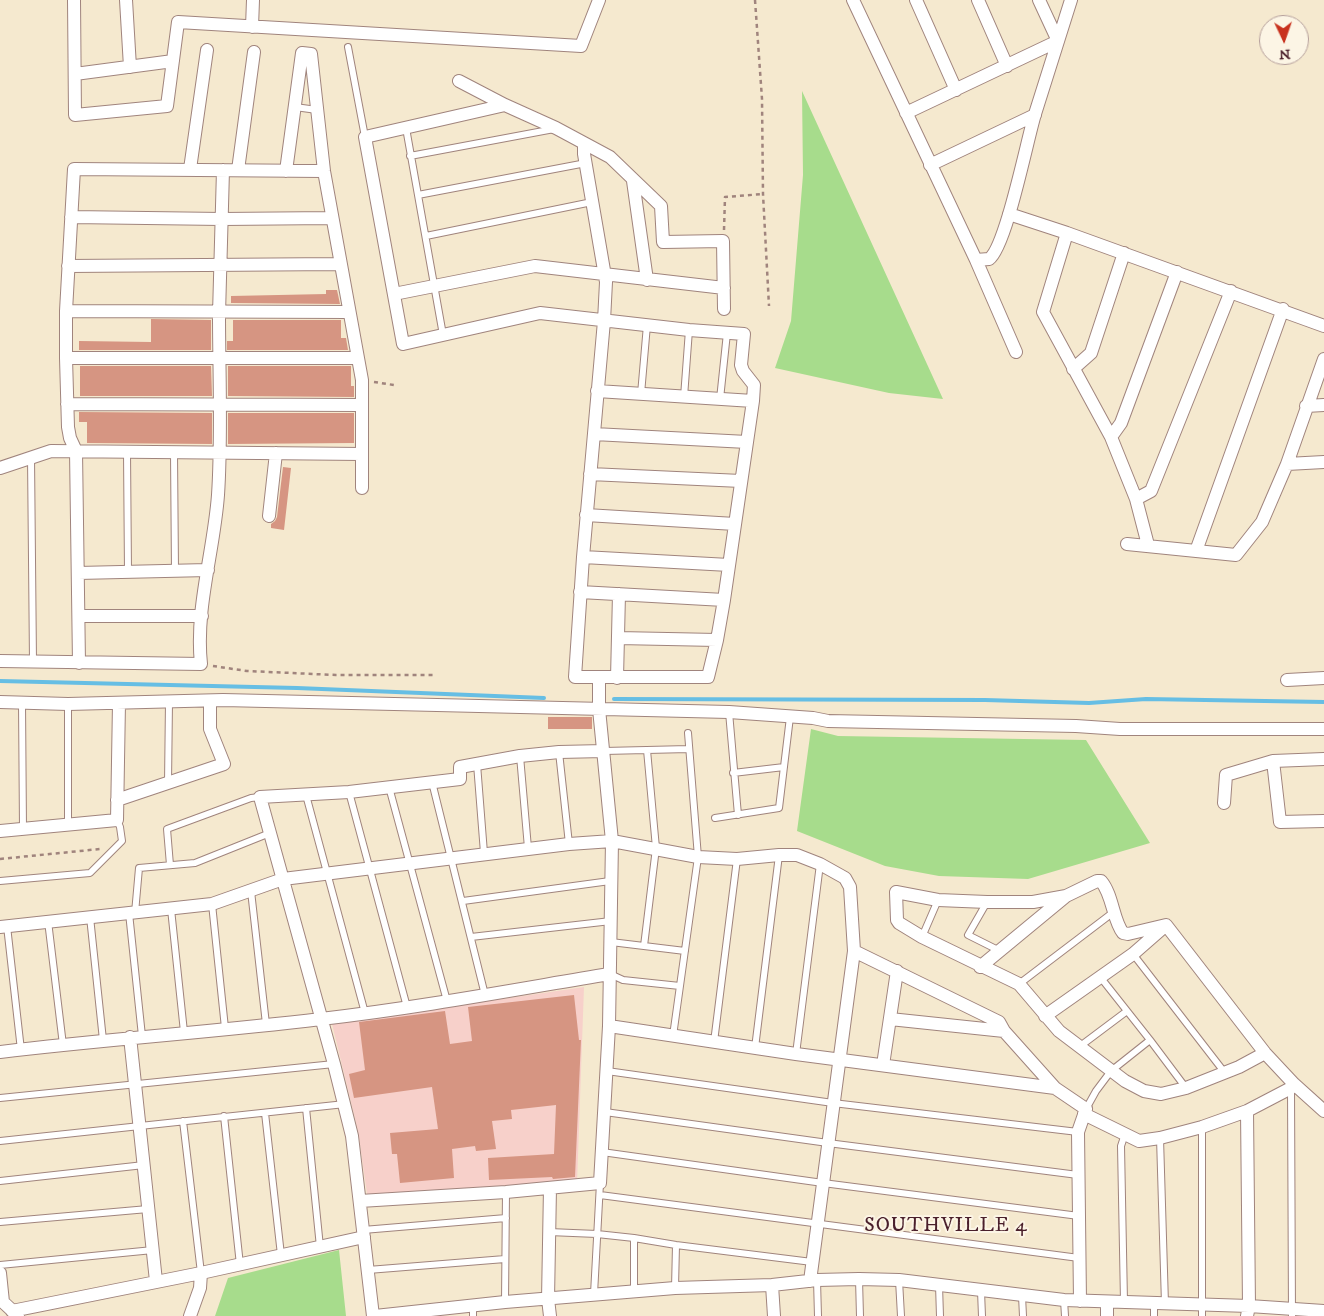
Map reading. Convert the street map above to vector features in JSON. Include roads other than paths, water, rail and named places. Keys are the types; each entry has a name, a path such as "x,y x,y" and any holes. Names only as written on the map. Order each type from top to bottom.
{"street":[{"path":"74,0 76,115 167,106 178,22 581,46 599,0 594,0"},
{"path":"126,0 130,67"},
{"path":"252,27 253,0"},
{"path":"853,0 976,260 1016,352"},
{"path":"916,0 956,90"},
{"path":"978,0 1008,66"},
{"path":"1039,0 1058,42"},
{"path":"976,260 988,259 993,256 1008,214 1035,115 1071,0"},
{"path":"906,113 1058,42"},
{"path":"190,169 207,50"},
{"path":"238,170 254,52"},
{"path":"286,171 302,53 311,54 324,171 362,380 362,488"},
{"path":"75,74 173,61"},
{"path":"459,81 505,105 556,128 610,157 661,206 664,242 723,241 724,309"},
{"path":"505,105 365,137 403,344 540,313 604,321 689,330 744,334 741,365 743,371 754,385 753,401 724,600 708,677 575,677 580,592 604,321 606,282 584,143"},
{"path":"930,165 1035,115"},
{"path":"79,663 76,451 70,438 66,358 66,311 74,169 324,171"},
{"path":"0,661 201,664 199,650 202,616 218,497 220,453 219,312 223,170"},
{"path":"633,181 647,280"},
{"path":"1008,214 1124,253 1324,326"},
{"path":"71,217 332,218"},
{"path":"1067,233 1043,312 1111,437 1136,499 1148,545"},
{"path":"1073,369 1090,353 1124,253"},
{"path":"68,266 340,264"},
{"path":"394,294 535,266 724,288"},
{"path":"1111,437 1121,423 1177,272"},
{"path":"1136,499 1151,491 1231,291"},
{"path":"1196,550 1283,310"},
{"path":"66,311 349,312"},
{"path":"66,358 358,358"},
{"path":"1127,544 1236,555 1262,522 1287,464 1324,359"},
{"path":"597,391 753,401"},
{"path":"67,404 362,405"},
{"path":"1306,406 1324,405"},
{"path":"594,434 747,442"},
{"path":"0,468 51,451 362,454"},
{"path":"269,516 276,453"},
{"path":"1287,464 1324,462"},
{"path":"590,474 741,481"},
{"path":"586,516 735,524"},
{"path":"583,557 729,565"},
{"path":"78,573 208,570"},
{"path":"580,592 724,600"},
{"path":"617,678 619,594"},
{"path":"79,616 202,616"},
{"path":"618,638 717,640"},
{"path":"360,1201 550,1188 600,1189 609,1026 612,841 599,709 599,677"},
{"path":"1287,680 1324,678"},
{"path":"117,800 224,764 210,729 210,701"},
{"path":"0,702 68,704 210,701 599,709 729,712 790,716 828,721 1076,726 1120,729 1324,730"},
{"path":"0,831 117,820 119,703"},
{"path":"604,751 559,752 520,756 460,767 460,779 348,792 260,797 345,1104 352,1136 374,1316 473,1311 505,1302 594,1294 675,1288 859,1280 899,1280 1022,1296 1202,1311 1324,1311"},
{"path":"1224,803 1226,775 1273,761 1324,759"},
{"path":"1273,761 1280,822 1324,821"},
{"path":"4,926 212,904 283,879 569,844 612,841 698,857 737,859 797,855 820,864 845,878 850,887 854,950 812,1262 814,1281"},
{"path":"980,967 1066,896 1096,881 1101,881 1104,885 1123,933 1128,934 1166,925"},
{"path":"1066,896 1033,902 987,902 938,900 896,892 897,920 922,938 1019,984 1059,1031 1125,1081 1144,1091 1161,1094 1186,1088 1224,1073 1265,1053"},
{"path":"1046,1016 1133,954 1166,925"},
{"path":"1166,925 1265,1053 1293,1086 1324,1111"},
{"path":"854,950 996,1020 1055,1088 1085,1111 1139,1140 1160,1138 1202,1127 1247,1111 1293,1086"},
{"path":"883,1064 896,971"},
{"path":"0,1052 321,1019 447,1001 609,974"},
{"path":"890,1019 1004,1031"},
{"path":"609,1026 796,1054 1055,1088"},
{"path":"136,1037 135,1084 156,1281"},
{"path":"1080,1301 1078,1132 1085,1111"},
{"path":"1247,1111 1248,1311"},
{"path":"550,1188 548,1299 550,1316"},
{"path":"0,1273 3,1302 15,1313 156,1281 281,1256 320,1247 363,1233"},
{"path":"190,1316 200,1288 201,1273"},
{"path":"772,1285 774,1316"},
{"path":"1107,1302 1107,1316"}],"lane":[{"path":"348,46 365,137"},
{"path":"295,107 317,110"},
{"path":"406,128 443,335"},
{"path":"410,156 556,128"},
{"path":"418,195 586,164"},
{"path":"426,236 592,202"},
{"path":"641,394 647,325"},
{"path":"684,397 689,330"},
{"path":"720,399 727,332"},
{"path":"127,452 128,572"},
{"path":"174,453 175,571"},
{"path":"31,457 33,662"},
{"path":"168,784 169,702"},
{"path":"22,703 23,829"},
{"path":"68,704 68,825"},
{"path":"729,712 738,815"},
{"path":"714,818 779,808 790,716"},
{"path":"674,1036 698,857 688,733"},
{"path":"604,751 689,749"},
{"path":"644,946 656,848 647,750"},
{"path":"559,752 569,844"},
{"path":"520,756 528,848"},
{"path":"478,764 484,853"},
{"path":"733,773 784,767"},
{"path":"432,782 485,995"},
{"path":"389,787 447,1001"},
{"path":"348,792 406,1007"},
{"path":"306,795 365,1013"},
{"path":"170,865 167,829 251,798 260,797"},
{"path":"0,881 90,873 122,841 117,820"},
{"path":"136,1037 132,913 139,868 194,863 270,833"},
{"path":"755,1048 779,855"},
{"path":"714,1042 737,859"},
{"path":"796,1054 820,864"},
{"path":"463,902 610,881"},
{"path":"251,890 266,1024"},
{"path":"922,938 938,900"},
{"path":"987,902 968,935 1000,951"},
{"path":"212,904 225,1028"},
{"path":"171,909 184,1032"},
{"path":"1019,984 1115,911"},
{"path":"90,917 103,1040"},
{"path":"471,937 611,921"},
{"path":"48,922 63,1045"},
{"path":"4,926 21,1050"},
{"path":"611,942 685,951"},
{"path":"1133,954 1224,1073"},
{"path":"609,974 623,980 680,986"},
{"path":"1101,978 1186,1088"},
{"path":"1079,1047 1127,1011"},
{"path":"1085,1111 1096,1091 1111,1071 1150,1040"},
{"path":"0,1098 334,1064"},
{"path":"607,1071 833,1103 1078,1132"},
{"path":"1293,1086 1293,1312"},
{"path":"0,1141 345,1104"},
{"path":"306,1108 320,1247"},
{"path":"265,1112 281,1256"},
{"path":"605,1112 1078,1175"},
{"path":"224,1116 240,1265"},
{"path":"183,1121 201,1273"},
{"path":"1202,1127 1202,1311"},
{"path":"1124,1303 1121,1146 1125,1134"},
{"path":"1158,1308 1160,1138"},
{"path":"602,1152 1079,1216"},
{"path":"0,1181 144,1165"},
{"path":"594,1294 600,1189 818,1222 1079,1258"},
{"path":"505,1302 506,1192"},
{"path":"0,1222 148,1209"},
{"path":"363,1233 506,1218"},
{"path":"549,1232 634,1238 812,1262"},
{"path":"634,1238 634,1292"},
{"path":"675,1288 676,1245"},
{"path":"0,1265 153,1250"},
{"path":"368,1270 505,1259"},
{"path":"859,1280 860,1316"},
{"path":"899,1280 901,1316"},
{"path":"814,1281 818,1316"},
{"path":"939,1285 940,1316"},
{"path":"981,1291 982,1316"},
{"path":"1022,1296 1023,1316"},
{"path":"1064,1300 1065,1316"}],"waterway":[{"path":"0,681 297,688 544,698"},
{"path":"614,699 985,700 1089,703 1146,699 1324,702"}],"district":[{"name":"SOUTHVILLE 4","path":"946,1227"}]}
